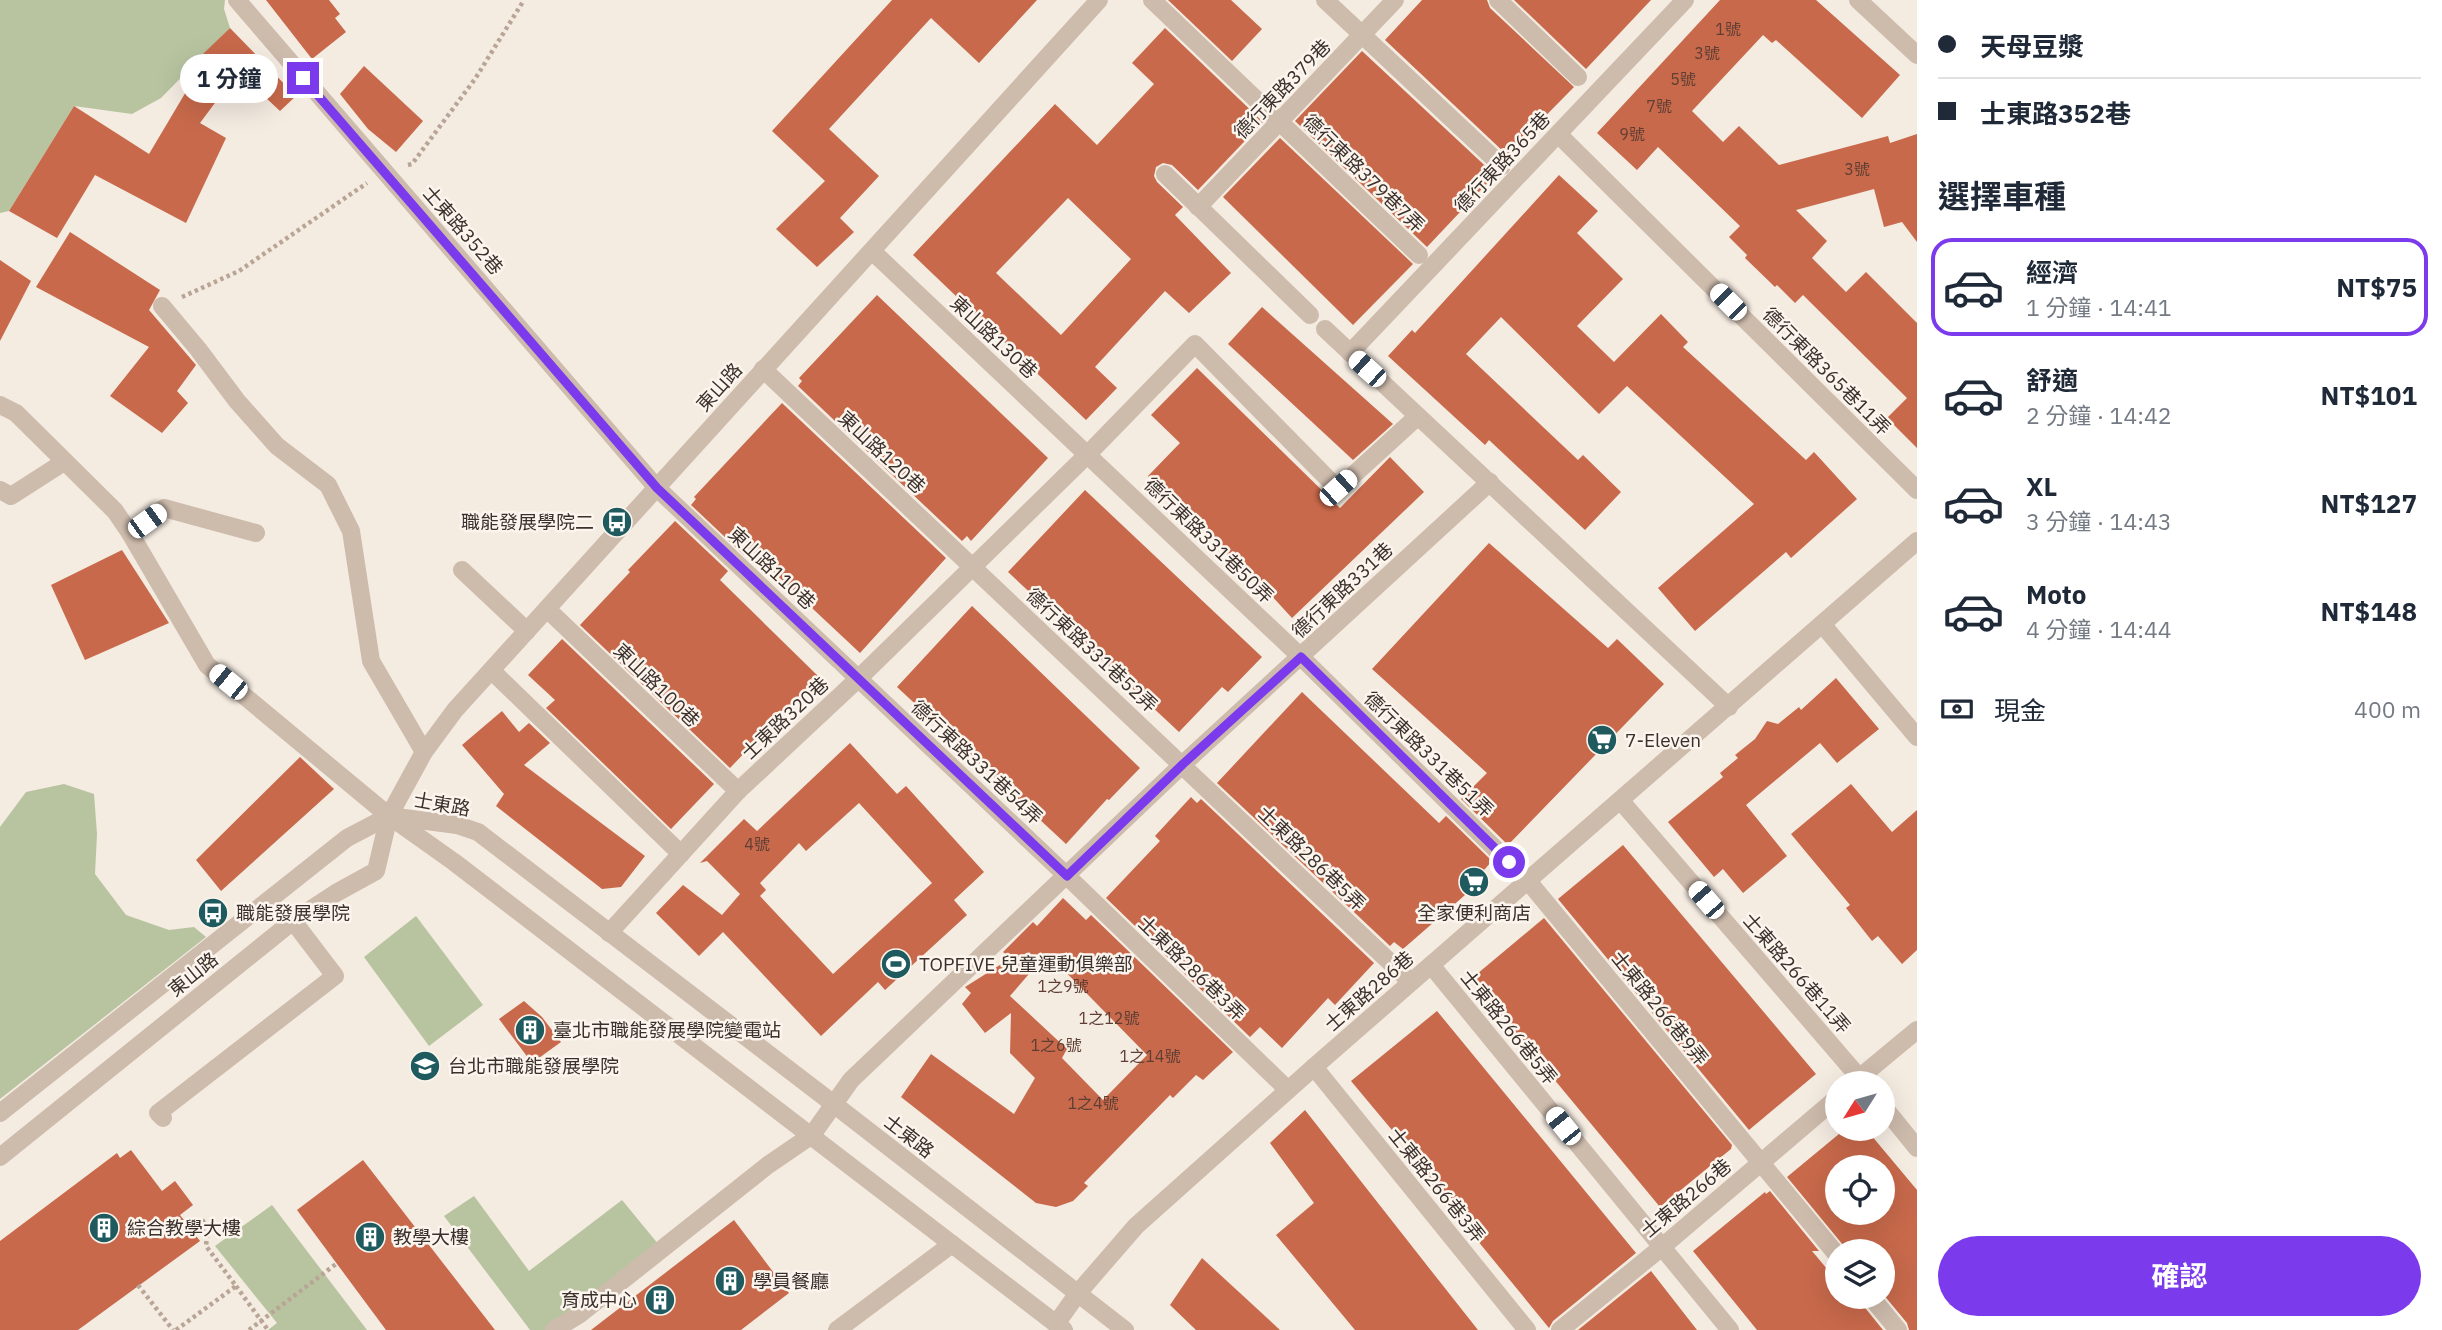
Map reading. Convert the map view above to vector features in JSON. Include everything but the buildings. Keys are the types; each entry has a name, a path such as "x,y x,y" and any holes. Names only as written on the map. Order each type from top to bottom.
{"street":[{"name":"士東路352巷","path":"237,0 657,488"},
{"name":"東山路","path":"0,1157 292,921 376,871 389,816 424,752 455,710 1099,0"},
{"name":"德行東路379巷7弄","path":"1152,0 1419,255"},
{"path":"1325,0 1502,166"},
{"name":"德行東路379巷","path":"1198,206 1395,0"},
{"path":"1498,0 1578,77"},
{"name":"德行東路365巷","path":"1350,353 1685,0"},
{"path":"1858,0 1917,55"},
{"name":"德行東路365巷11弄","path":"1558,134 1917,490"},
{"path":"1165,174 1310,314"},
{"name":"東山路130巷","path":"872,251 1088,454"},
{"path":"162,306 237,401 277,446 328,485 351,531 371,661 424,752"},
{"path":"1325,329 1728,707 1917,541"},
{"name":"士東路320巷","path":"609,933 738,791 858,679 1088,454 1195,344 1338,488 1419,416"},
{"name":"東山路120巷","path":"763,369 972,566"},
{"path":"0,405 16,413 115,511 207,665 389,816"},
{"name":"德行東路331巷50弄","path":"1088,454 1301,657"},
{"path":"0,490 11,496 64,462"},
{"name":"德行東路331巷","path":"812,1135 851,1080 1183,764 1490,482"},
{"name":"東山路110巷","path":"657,488 858,679"},
{"path":"130,533 164,508 256,533"},
{"name":"德行東路331巷52弄","path":"972,566 1183,764"},
{"path":"462,570 527,632"},
{"name":"東山路100巷","path":"547,609 738,791"},
{"path":"1822,624 1917,737"},
{"name":"德行東路331巷51弄","path":"1301,657 1528,881"},
{"path":"492,671 681,854"},
{"name":"德行東路331巷54弄","path":"858,679 1067,876"},
{"name":"士東路286巷","path":"1060,1327 1078,1293 1136,1226 1314,1067 1728,707"},
{"name":"士東路286巷5弄","path":"1183,764 1411,982"},
{"name":"士東路266巷11弄","path":"1621,801 1850,1071"},
{"name":"東山路","path":"0,1113 347,838 389,816"},
{"name":"士東路","path":"389,816 457,825 478,832 1125,1330"},
{"name":"士東路","path":"389,816 454,862 1060,1327"},
{"name":"士東路286巷3弄","path":"1067,876 1288,1090"},
{"name":"士東路266巷9弄","path":"1528,881 1825,1240"},
{"path":"163,1118 158,1113 335,976 292,921"},
{"name":"士東路266巷5弄","path":"1431,965 1730,1330"},
{"path":"1870,1071 1917,1030"},
{"name":"士東路266巷3弄","path":"1314,1067 1527,1330"},
{"name":"士東路266巷","path":"1560,1330 1825,1108"},
{"path":"1895,1121 1917,1148"},
{"path":"554,1330 580,1314 768,1165 812,1135"},
{"path":"837,1330 952,1244"},
{"path":"1881,1309 1898,1330"}],"path":[{"path":"206,1220 198,1224 207,1236 206,1246 268,1330"},
{"path":"249,1330 336,1264"},
{"path":"138,1285 174,1330 236,1286"}],"green space":[{"path":"0,0 225,0 224,9 230,28 161,98 132,114 74,106 9,211 0,213"},
{"path":"64,784 94,794 97,834 95,874 126,915 169,930 194,927 206,937 0,1099 0,827 26,792"},
{"path":"416,916 483,1005 429,1046 364,957"},
{"path":"474,1196 529,1271 622,1200 659,1245 547,1330 530,1330 444,1216"},
{"path":"272,1205 367,1330 268,1330 277,1323 215,1246"}],"place":[{"name":"職能發展學院二","path":"617,522"},
{"name":"7-Eleven","path":"1602,740"},
{"name":"全家便利商店","path":"1474,882"},
{"name":"職能發展學院","path":"213,913"},
{"name":"TOPFIVE 兒童運動俱樂部","path":"896,964"},
{"name":"臺北市職能發展學院變電站","path":"530,1030"},
{"name":"台北市職能發展學院","path":"425,1066"},
{"name":"綜合教學大樓","path":"104,1228"},
{"name":"教學大樓","path":"370,1237"},
{"name":"學員餐廳","path":"730,1281"},
{"name":"育成中心","path":"660,1300"}],"route":[{"path":"303,78 657,488 1067,876 1183,764 1301,657 1509,862"}]}
